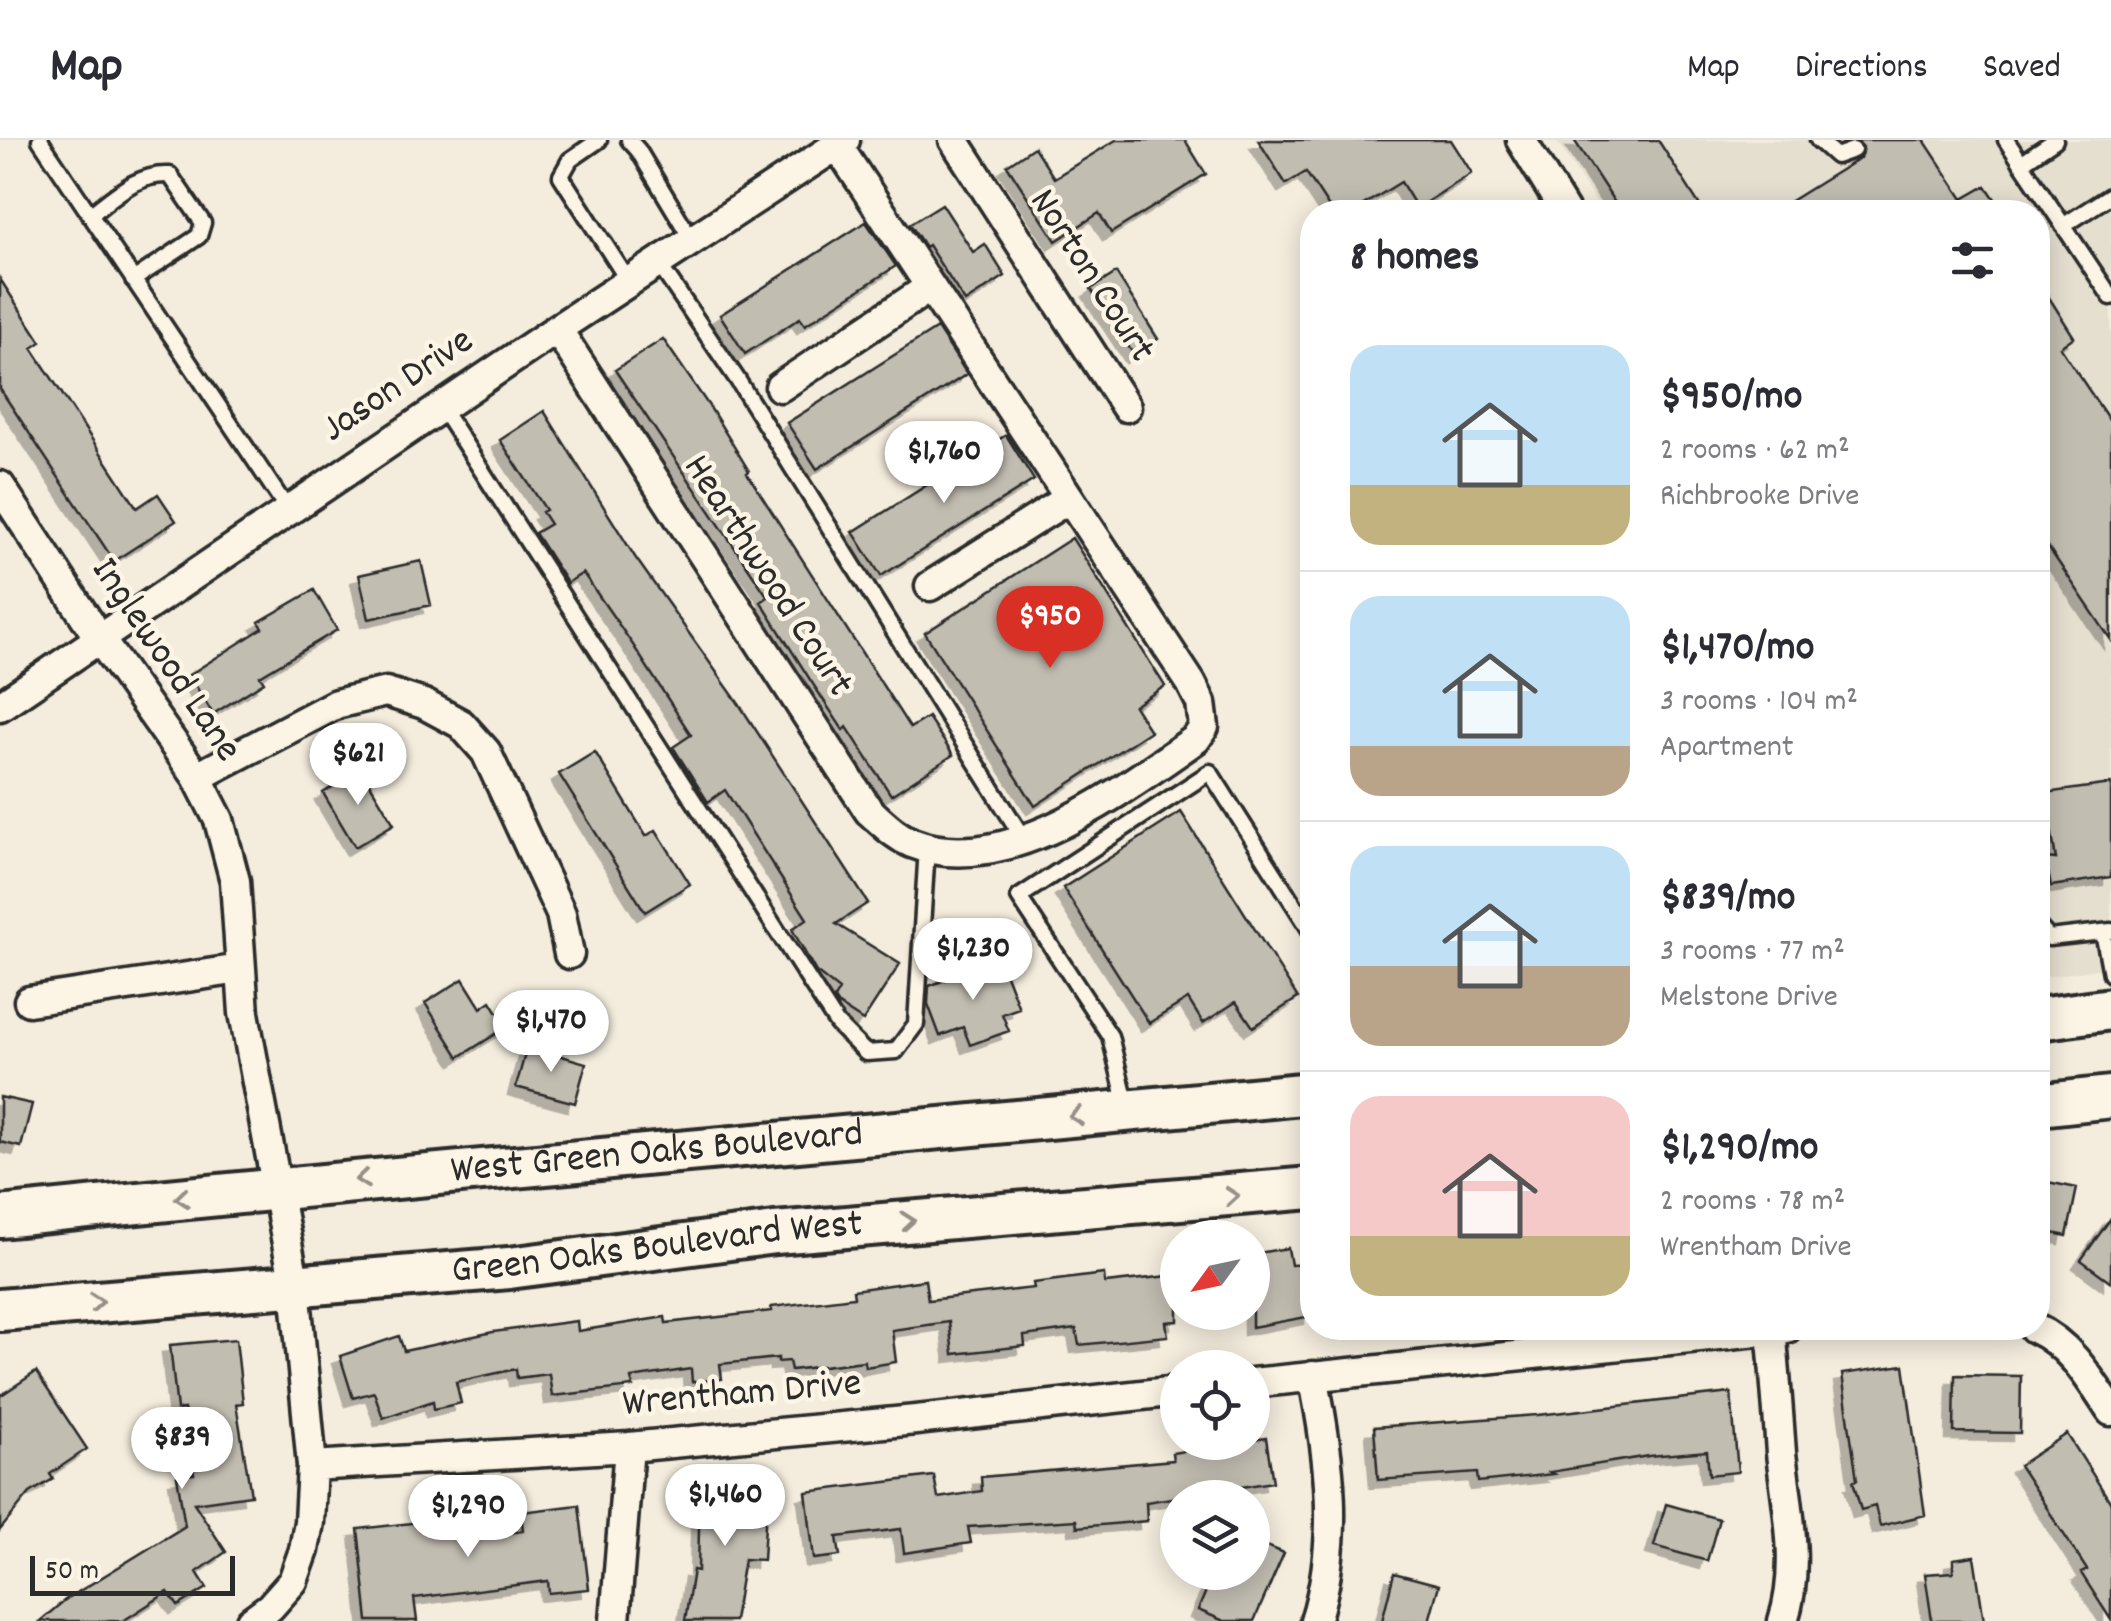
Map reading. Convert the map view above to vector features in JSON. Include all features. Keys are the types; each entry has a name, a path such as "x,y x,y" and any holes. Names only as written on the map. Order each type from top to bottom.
{"main road":[{"path":"2050,1017 2111,1009"},
{"name":"West Green Oaks Boulevard","path":"0,1217 1300,1094"},
{"path":"2050,1104 2111,1097"},
{"name":"Green Oaks Boulevard West","path":"0,1310 510,1268 775,1233 1300,1189"}],"street":[{"name":"Norton Court","path":"954,140 1126,407"},
{"path":"1521,140 1558,200"},
{"name":"Jason Drive","path":"0,706 841,142"},
{"path":"841,142 930,287 1192,683 1201,703 1204,728 1196,739 1127,786 1051,828 971,852 926,847"},
{"path":"780,388 930,287"},
{"name":"Hearthwood Court","path":"557,329 870,811 895,834 926,847"},
{"name":"Inglewood Lane","path":"0,486 99,638 197,777 219,820 234,881 244,1013 295,1286 312,1466 309,1522 293,1581 251,1621"},
{"path":"930,586 1068,499"},
{"path":"197,777 336,704 386,692 424,704 461,724 486,752 561,914 570,954"},
{"path":"30,1001 240,969"},
{"path":"2050,1338 2082,1368 2111,1411"},
{"path":"1270,1381 1578,1340"},
{"path":"1779,1340 1782,1458 1791,1515 1789,1604 1783,1621"},
{"path":"1312,1376 1326,1441 1331,1509 1327,1579 1315,1621"},
{"name":"Wrentham Drive","path":"312,1466 629,1447 1160,1393"},
{"path":"615,1621 629,1447"}],"lane":[{"path":"40,140 288,510"},
{"path":"598,140 570,160 561,176 629,282"},
{"path":"629,140 692,240"},
{"path":"1818,140 1836,156 1853,150"},
{"path":"2006,140 2046,200"},
{"path":"2021,163 2055,140"},
{"path":"90,215 135,182 154,174 170,175 186,196 203,223 199,236 134,280"},
{"path":"2063,226 2111,195"},
{"path":"2050,206 2109,291"},
{"path":"658,263 748,395 1023,838"},
{"path":"441,407 837,1024 866,1053 896,1052 916,1024 926,847"},
{"path":"1128,1111 1110,1036 1019,898 1210,772 1300,914"},
{"path":"2050,938 2107,932 2111,974"}],"shaded area":[{"path":"1556,140 2111,140 2111,967 2050,976 2050,200 1594,200"}],"building":[{"path":"1116,140 1185,140 1206,174 1111,233 1099,213 1056,241 1007,165 1034,147 1054,178"},
{"path":"1258,140 1451,140 1472,173 1430,200 1412,200 1401,182 1372,200 1324,200 1306,172 1286,184"},
{"path":"1574,140 1658,140 1696,200 1613,200"},
{"path":"1856,140 1924,140 1963,199 1986,186 1996,200 1792,200 1860,158 1863,147"},
{"path":"942,204 973,252 985,244 1005,276 965,302 910,224"},
{"path":"866,222 896,266 805,325 800,318 745,354 720,315"},
{"path":"1116,273 1158,339 1134,355 1091,289"},
{"path":"0,279 41,342 32,348 137,508 158,494 176,521 114,561 0,389"},
{"path":"2050,299 2074,337 2060,347 2111,423 2111,640 2050,550"},
{"path":"937,328 967,374 817,469 787,423"},
{"path":"663,339 910,728 928,717 953,755 891,795 809,678 761,602 768,597 615,370"},
{"path":"544,411 635,557 739,704 868,903 836,924 900,964 863,1021 837,1004 834,999 839,990 816,972 792,929 807,919 725,790 708,802 673,747 691,735 633,645 583,573 567,583 535,533 550,524 542,512 546,510 500,440"},
{"path":"1006,435 1034,480 881,576 853,532"},
{"path":"1072,538 1165,686 1134,706 1150,731 1035,806 925,633"},
{"path":"421,561 431,605 369,619 359,575"},
{"path":"314,590 337,630 260,676 264,682 213,714 189,675 263,628 259,622"},
{"path":"595,752 646,836 656,830 690,884 645,912 559,774"},
{"path":"361,769 394,824 355,847 323,793"},
{"path":"2111,784 2111,877 2051,886 2050,858 2056,859 2050,792"},
{"path":"1181,812 1298,998 1253,1027 1236,1002 1203,1023 1188,999 1149,1023 1063,888"},
{"path":"1000,959 1019,1008 1002,1014 1009,1031 970,1045 963,1027 940,1036 928,1004 929,986"},
{"path":"463,979 481,1008 491,1001 507,1027 459,1057 425,1003"},
{"path":"527,1046 586,1063 575,1103 516,1087"},
{"path":"0,1097 32,1104 21,1147 0,1142"},
{"path":"2050,1182 2077,1188 2067,1236 2050,1232"},
{"path":"2111,1218 2111,1282 2081,1260"},
{"path":"1288,1248 1291,1265 1300,1265 1300,1318 1270,1324 1270,1251"},
{"path":"1104,1274 1105,1283 1160,1277 1160,1330 1167,1330 1168,1336 1079,1345 1076,1329 1024,1336 1025,1346 953,1354 949,1322 892,1330 896,1362 865,1367 864,1361 791,1370 789,1361 778,1362 778,1358 720,1364 722,1379 692,1382 691,1369 631,1378 633,1387 552,1396 549,1374 517,1378 516,1369 456,1382 461,1403 434,1409 433,1401 383,1418 374,1392 353,1398 340,1356 399,1336 404,1351 493,1332 577,1321 578,1331 665,1317 666,1323 772,1311 771,1307 854,1297 853,1290 925,1280 928,1300 1034,1288 1033,1283"},
{"path":"236,1339 243,1403 236,1404 251,1495 194,1503 226,1552 197,1572 207,1588 178,1606 168,1592 123,1621 40,1621 65,1600 185,1526 177,1476 194,1474 184,1409 177,1410 170,1345"},
{"path":"1904,1365 1925,1515 1880,1526 1875,1506 1861,1510 1853,1481 1857,1480 1842,1374"},
{"path":"36,1372 87,1449 50,1474 53,1479 30,1493 0,1530 0,1396"},
{"path":"1955,1375 2021,1376 2020,1433 1954,1432"},
{"path":"1731,1393 1738,1472 1709,1475 1707,1451 1478,1482 1477,1473 1378,1480 1374,1427 1538,1415"},
{"path":"2067,1434 2111,1503 2111,1620 2081,1573 2087,1570 2019,1465"},
{"path":"1173,1460 1270,1460 1273,1482 1160,1480 1160,1500 1146,1502 1147,1521 1077,1527 1076,1520 968,1527 971,1543 904,1553 901,1529 837,1537 840,1556 814,1559 806,1492 934,1476 938,1498 982,1491 981,1477"},
{"path":"700,1485 767,1489 763,1560 744,1559 734,1621 685,1621 693,1570 698,1571"},
{"path":"1666,1504 1719,1519 1707,1561 1654,1546"},
{"path":"579,1505 589,1589 549,1593 548,1581 414,1598 417,1621 368,1621 358,1529 474,1516 477,1537 523,1531 521,1512"},
{"path":"1270,1547 1284,1553 1270,1585"},
{"path":"1974,1556 1984,1621 1932,1621 1925,1574 1953,1572 1953,1559"},
{"path":"1394,1573 1439,1585 1429,1621 1382,1621"},
{"path":"1206,1590 1268,1590 1254,1621 1224,1621 1198,1610"}]}
